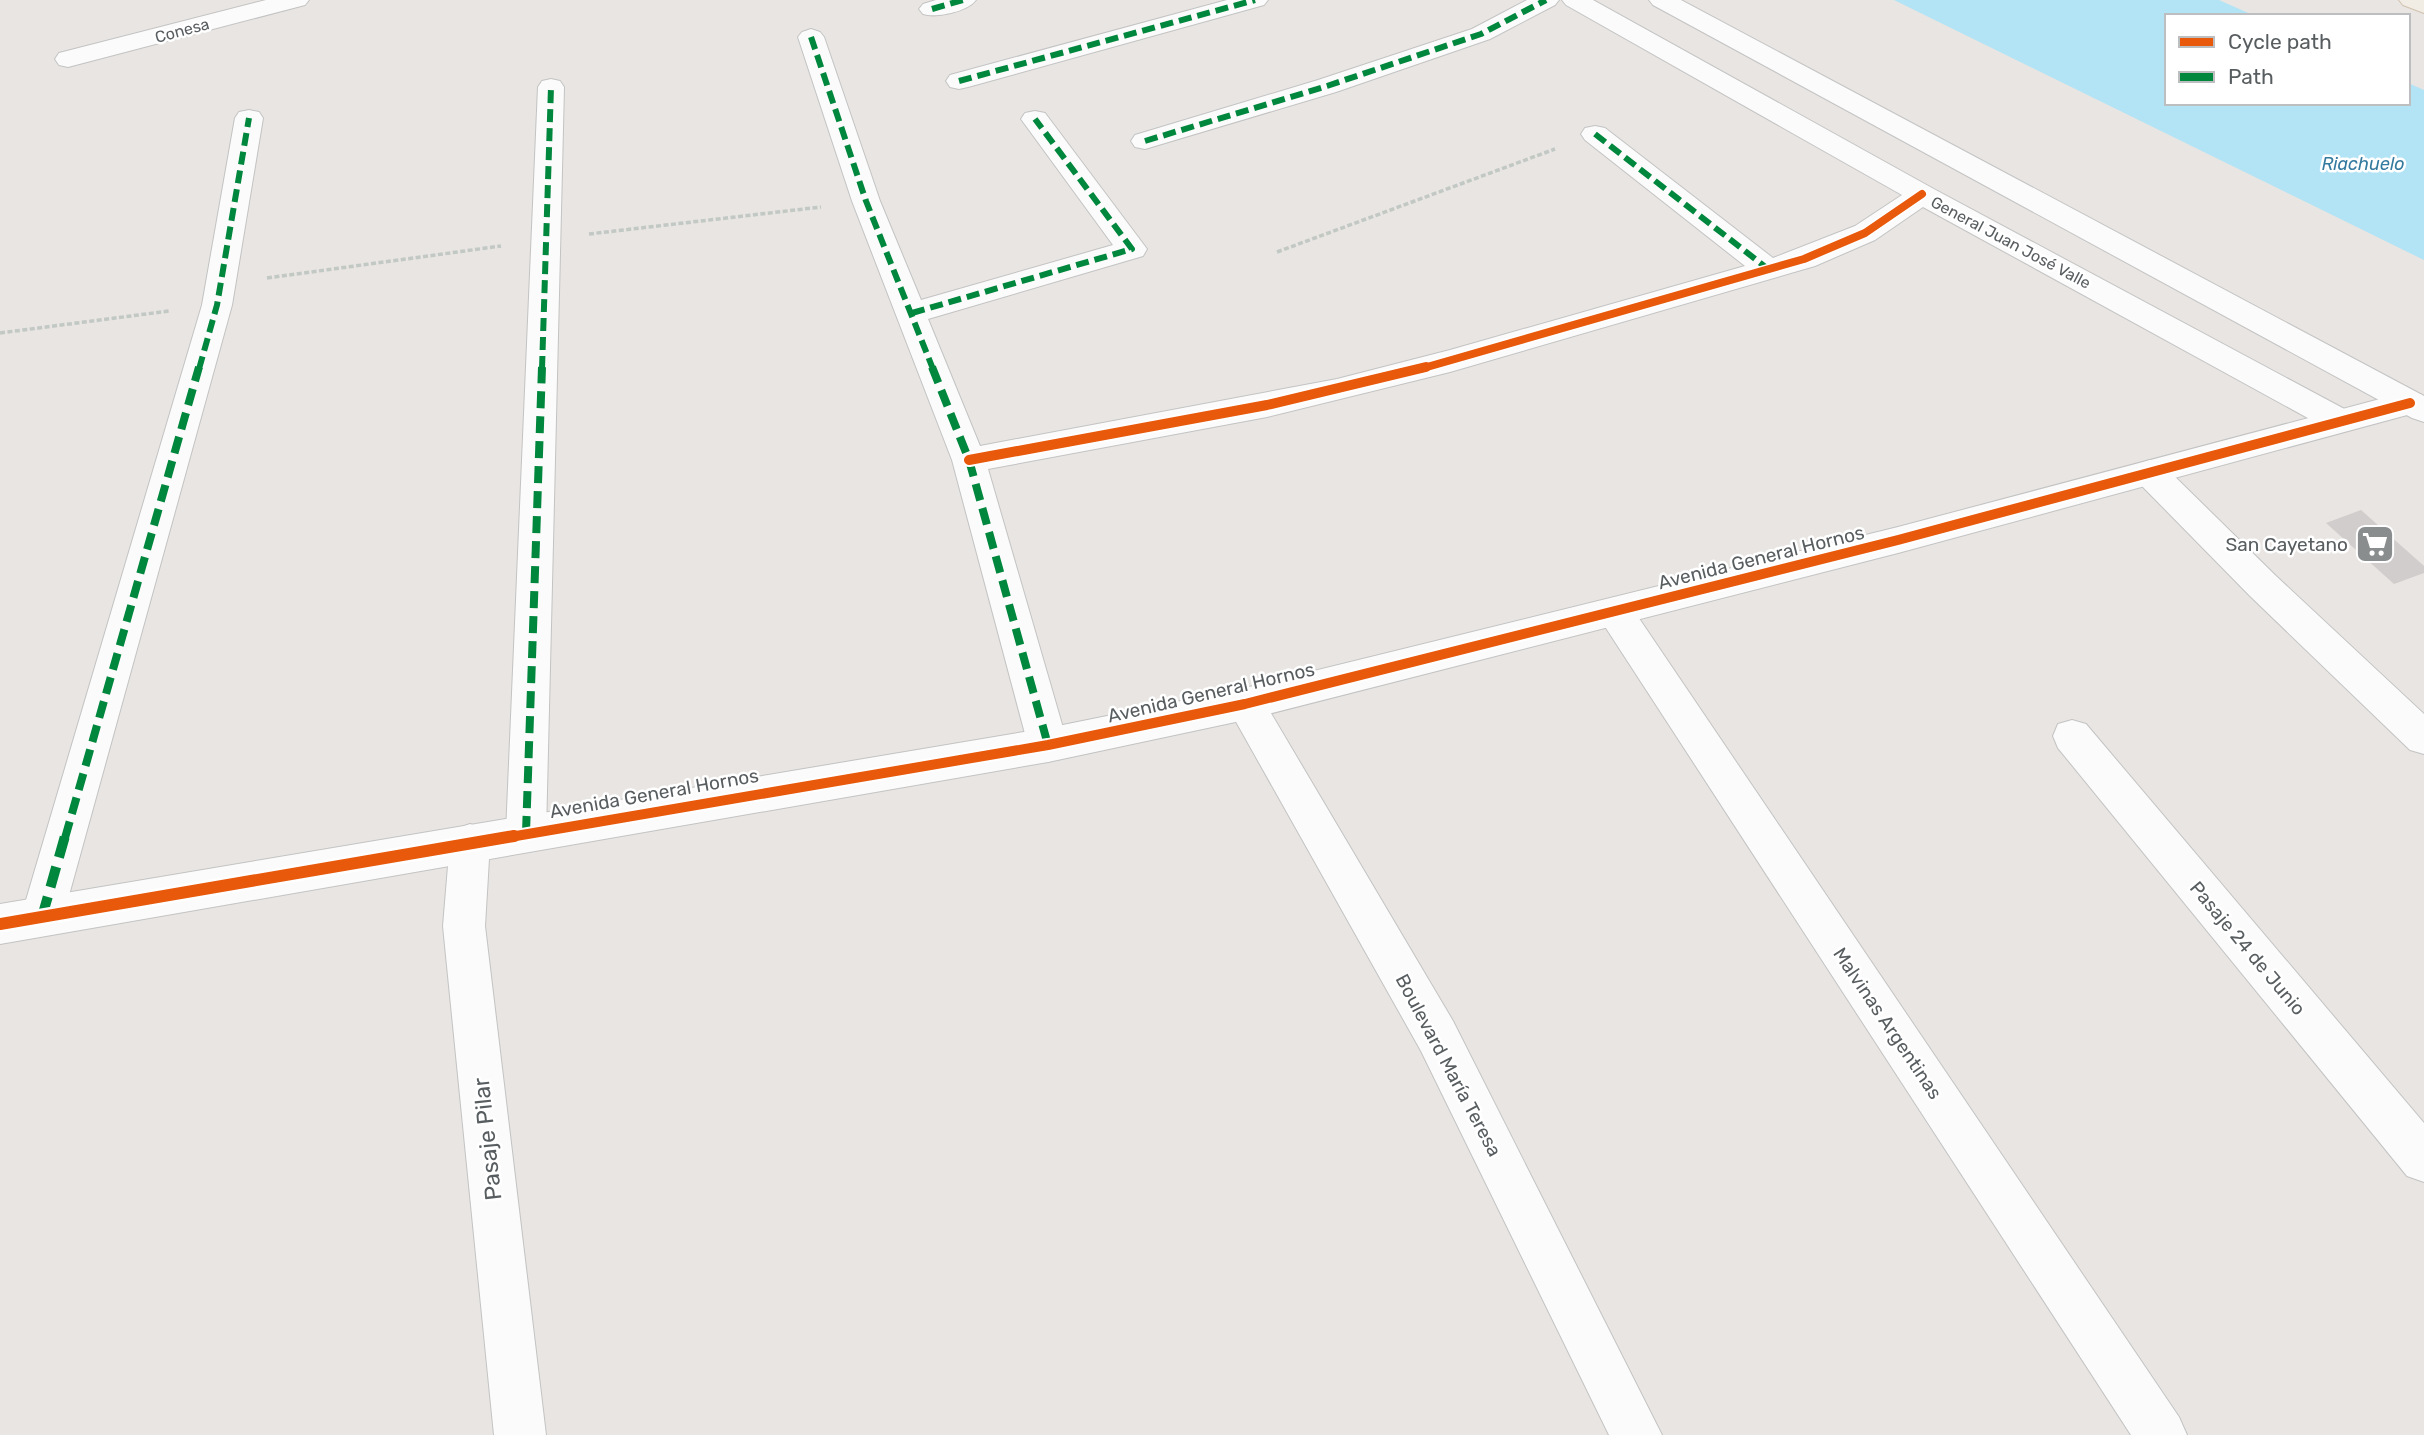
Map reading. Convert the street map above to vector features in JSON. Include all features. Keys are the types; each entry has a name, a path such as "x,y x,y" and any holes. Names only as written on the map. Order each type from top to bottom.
{"main road":[{"path":"2412,0 2424,5"}],"street":[{"name":"Conesa","path":"68,59 296,0"},
{"path":"932,9 963,0"},
{"path":"959,81 1255,0"},
{"path":"1145,141 1327,86 1481,34 1546,0"},
{"name":"General Juan José Valle","path":"1575,0 1922,194 2338,420"},
{"path":"1662,0 2417,407"},
{"path":"811,37 866,201 969,460 1048,745"},
{"path":"526,833 551,87"},
{"path":"43,917 216,304 249,118"},
{"path":"912,313 1132,249 1035,119"},
{"path":"1595,134 1768,269"},
{"path":"969,460 1337,390 1804,259 1865,233 1922,194"},
{"name":"Avenida General Hornos","path":"0,924 1048,745 1245,704 1615,612 2150,473 2338,420 2417,407"},
{"path":"2150,473 2263,586 2424,738"},
{"name":"Malvinas Argentinas","path":"1615,612 2161,1435"},
{"name":"Boulevard María Teresa","path":"1245,704 1437,1036 1636,1435"},
{"name":"Pasaje 24 de Junio","path":"2072,736 2424,1159"},
{"name":"Pasaje Pilar","path":"470,842 464,926 520,1435"}],"path":[{"path":"1278,252 1595,134"},
{"path":"0,333 216,304"}],"water":[{"name":"Riachuelo","path":"1894,0 2219,0 2250,14 2165,14 2165,105 2410,105 2410,84 2424,90 2424,260"}],"building":[{"name":"San Cayetano","path":"2361,510 2424,566 2424,573 2394,584 2326,523"}],"marked path":[{"path":"932,9 963,0"},
{"path":"959,81 1255,0"},
{"path":"1145,141 1327,86 1481,34 1546,0"},
{"path":"811,37 866,201 969,460 1048,745"},
{"path":"526,833 551,87"},
{"path":"42,917 217,305 249,118"},
{"path":"912,313 1132,249 1035,119"},
{"path":"1595,134 1768,269"}],"cycle path":[{"path":"969,460 1267,405 1450,361 1804,259 1865,233 1922,194"},
{"path":"0,924 1048,745 1245,704 1898,540 2410,403"}],"place":[{"name":"San Cayetano","path":"2375,544"}]}
